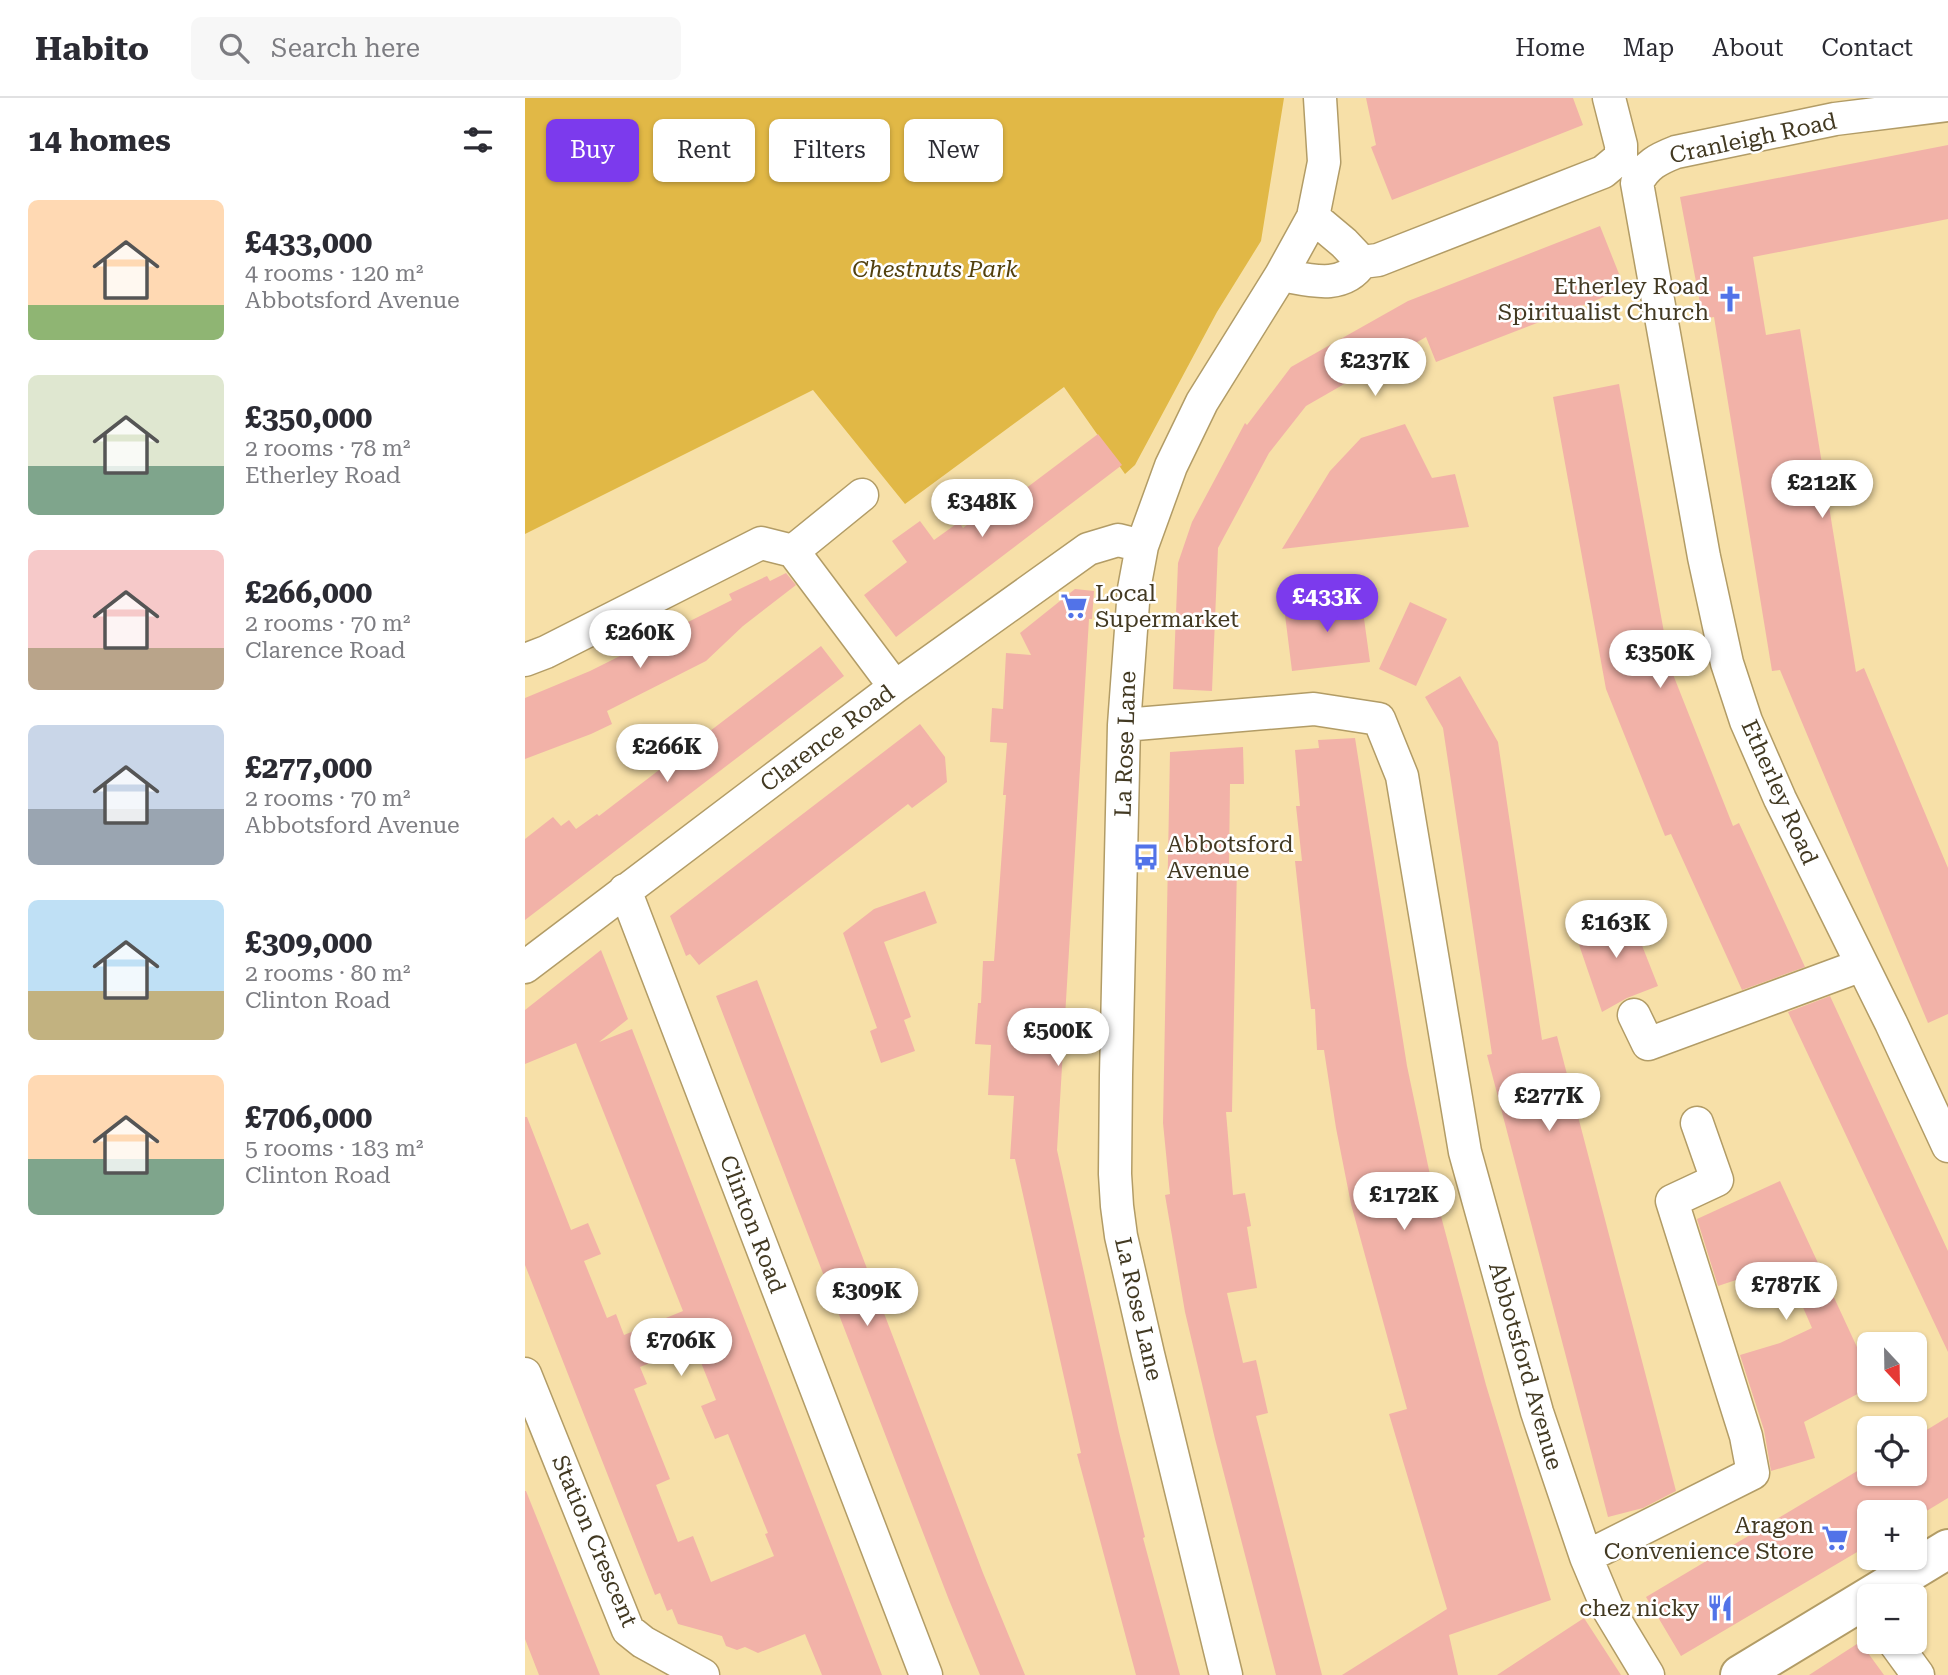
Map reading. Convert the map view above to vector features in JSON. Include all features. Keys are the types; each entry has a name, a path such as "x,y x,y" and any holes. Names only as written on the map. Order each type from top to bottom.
{"main road":[{"path":"1892,1584 1948,1549"},
{"path":"1740,1675 1857,1606"}],"street":[{"name":"La Rose Lane","path":"1226,1675 1145,1340 1121,1236 1117,1206 1116,1075 1124,725 1134,589 1142,546 1171,466 1202,402 1281,275 1313,217 1324,162 1320,98"},
{"name":"Etherley Road","path":"1609,98 1621,145 1632,163 1637,183 1704,557 1727,663 1746,722 1780,799 1948,1146"},
{"name":"Cranleigh Road","path":"1281,275 1322,283 1346,278 1357,270 1362,262 1378,260 1632,163 1657,160 1676,152 1835,119 1948,105"},
{"path":"1313,217 1362,262"},
{"path":"793,551 862,495"},
{"name":"Clarence Road","path":"525,967 895,687 1088,549 1118,540 1142,546"},
{"path":"525,660 546,652 761,543 793,551 895,687"},
{"name":"Abbotsford Avenue","path":"1124,725 1314,709 1379,719 1402,776 1465,1152 1537,1412 1586,1557 1607,1607 1647,1675"},
{"name":"Clinton Road","path":"625,890 926,1675"},
{"path":"1634,1015 1648,1044 1862,965"},
{"path":"1586,1557 1753,1473 1746,1436 1672,1200 1717,1180 1697,1123"},
{"name":"Station Crescent","path":"525,1374 628,1630 643,1642 703,1675"},
{"path":"1903,1654 1918,1675"}],"green space":[{"name":"Chestnuts Park","path":"525,98 1284,98 1261,241 1217,312 1135,465 1125,474 1064,387 905,504 813,390 525,534"}],"building":[{"path":"1366,98 1573,98 1583,125 1392,200 1371,147 1376,145"},
{"path":"1948,145 1948,219 1753,257 1766,335 1800,329 1856,672 1864,668 1948,868 1948,1014 1928,1023 1780,670 1772,671 1714,317 1703,319 1680,197"},
{"path":"1600,226 1625,289 1436,362 1426,337 1306,406 1269,453 1218,548 1212,691 1173,689 1178,563 1192,522 1245,423 1247,425 1291,367 1408,301"},
{"path":"1619,384 1665,638 1659,639 1733,826 1739,823 1805,967 1742,990 1671,834 1665,836 1606,689 1553,397"},
{"path":"1405,424 1432,478 1455,474 1469,527 1282,549 1330,471 1361,438"},
{"path":"1098,434 1122,465 896,637 864,595 907,562 892,541 920,521 934,540 959,522 963,528 980,515 984,520"},
{"path":"786,573 796,585 743,626 706,661 607,711 612,724 525,759 525,698 590,671 732,600 729,594 767,576 770,581"},
{"path":"1075,589 1094,591 1092,619 1089,619 1057,1150 1145,1537 1143,1538 1180,1675 1136,1675 1077,1454 1081,1453 1015,1159 1010,1159 1014,1096 988,1095 991,1045 975,1044 983,961 994,961 1006,795 1003,795 1007,743 990,742 992,708 1003,709 1006,653 1031,655 1020,633"},
{"path":"1361,597 1370,662 1292,671 1284,607"},
{"path":"1410,602 1447,619 1416,686 1379,669"},
{"path":"821,646 844,676 525,920 525,839 553,817 561,826 569,820 576,829 597,814 599,816"},
{"path":"1460,676 1498,742 1542,1040 1557,1036 1676,1491 1643,1508 1608,1517 1487,1055 1492,1054 1443,728 1425,697"},
{"path":"920,724 945,757 947,782 912,808 908,804 699,965 690,954 686,956 670,916"},
{"path":"1355,738 1407,1066 1430,1175 1486,1385 1551,1600 1449,1635 1458,1675 1342,1675 1447,1609 1389,1414 1407,1409 1351,1204 1324,1050 1317,1050 1315,1009 1311,1009 1295,861 1302,861 1296,806 1300,806 1295,750 1319,748 1318,740"},
{"path":"1243,747 1244,784 1230,784 1229,865 1237,865 1232,1112 1226,1112 1233,1195 1245,1193 1251,1226 1247,1227 1257,1288 1227,1293 1243,1363 1256,1360 1268,1413 1256,1416 1322,1675 1276,1675 1185,1312 1165,1195 1170,1194 1163,1123 1170,752"},
{"path":"925,891 937,923 884,942 911,1017 904,1020 915,1051 881,1063 870,1031 877,1028 843,933 874,909"},
{"path":"1628,910 1658,986 1627,998 1602,1012 1575,933"},
{"path":"601,950 628,1019 599,1042 632,1029 882,1675 822,1675 805,1634 758,1653 745,1647 737,1650 726,1646 722,1636 678,1624 672,1609 667,1611 660,1593 655,1595 525,1265 525,1117 571,1230 588,1223 601,1254 584,1261 607,1318 616,1314 624,1335 683,1311 576,1043 525,1064 525,1010","holes":["694,1345 716,1400 701,1406 715,1439 728,1434 768,1533 765,1534 774,1556 711,1582 693,1536 678,1542 656,1485 670,1479 634,1389 647,1384 640,1367"]},
{"path":"757,980 983,1573 1025,1675 980,1675 716,996"},
{"path":"1830,996 1948,1251 1948,1352 1788,1012"},
{"path":"1780,1181 1857,1347 1857,1394 1804,1422 1815,1458 1771,1471 1764,1430 1740,1355 1780,1343 1812,1328 1784,1264 1718,1286 1697,1219"},
{"path":"1948,1417 1948,1498 1927,1511 1927,1500 1857,1500 1857,1552 1681,1656 1646,1597 1857,1471 1857,1486 1927,1486 1927,1430"},
{"path":"525,1491 600,1675 539,1675 525,1639"},
{"path":"1584,1618 1621,1675 1497,1675"},
{"path":"1857,1644 1857,1654 1869,1654 1884,1675 1809,1675"}],"place":[{"name":"Etherley Road Spiritualist Church","path":"1730,299"},
{"name":"Local Supermarket","path":"1074,606"},
{"name":"Abbotsford Avenue","path":"1146,857"},
{"name":"Aragon Convenience Store","path":"1835,1538"},
{"name":"chez nicky","path":"1720,1608"}]}
